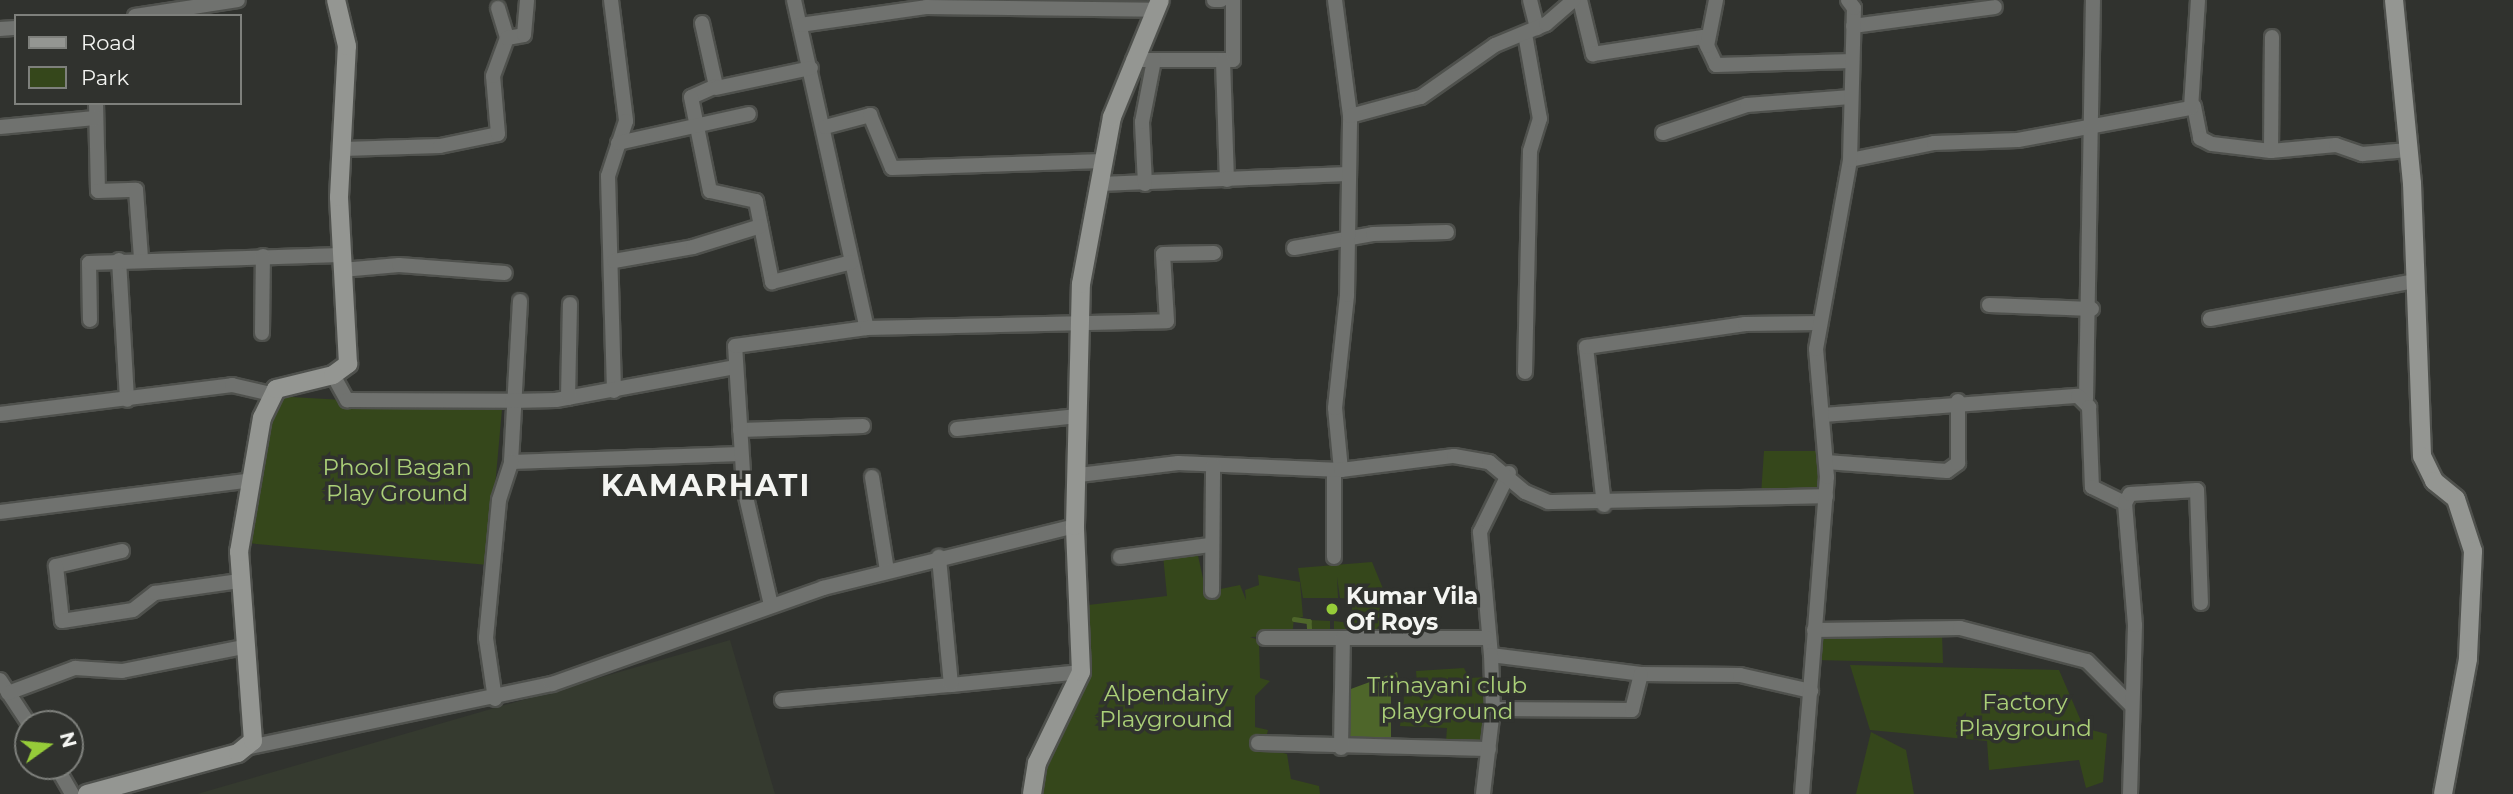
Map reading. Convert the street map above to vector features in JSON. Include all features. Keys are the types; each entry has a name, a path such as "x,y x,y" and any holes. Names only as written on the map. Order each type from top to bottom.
{"street":[{"path":"139,14 155,6 239,0"},
{"path":"0,414 232,386 270,394 334,375 348,363 342,262 347,46 336,0"},
{"path":"507,38 524,35 527,0"},
{"path":"611,0 626,121 608,176 614,261 614,391"},
{"path":"794,0 825,127 867,328"},
{"path":"1214,0 1222,0"},
{"path":"1133,60 1223,61 1235,58 1233,0"},
{"path":"1334,557 1337,470 1335,408 1350,237 1350,116 1335,0"},
{"path":"1525,372 1530,151 1540,119 1530,0"},
{"path":"1580,0 1593,54 1703,37 1716,65 1852,61"},
{"path":"1707,46 1716,0"},
{"path":"1802,794 1826,496 1820,323 1850,160 1853,26 1848,0"},
{"path":"2093,0 2092,309 2086,399 2092,486 2125,503"},
{"path":"2198,0 2194,106 2200,138 2272,151 2318,144 2362,154 2408,150"},
{"path":"2394,0 2417,281 2422,456 2434,481 2456,499 2473,551 2468,659 2443,794"},
{"path":"1350,116 1410,102 1483,52 1531,31 1568,3"},
{"path":"800,25 899,5 1158,5 1133,60 1103,160 1076,321 1079,475 1075,526 1081,671 1037,763 1031,794"},
{"path":"1853,26 1994,7"},
{"path":"343,149 440,146 498,134 492,85 507,38 498,8"},
{"path":"702,23 716,88"},
{"path":"2272,37 2272,151"},
{"path":"1145,184 1142,122 1154,60"},
{"path":"1223,61 1227,180"},
{"path":"811,68 691,94 696,126 710,191 752,199 761,226 773,283 852,262"},
{"path":"1663,133 1747,104 1851,97"},
{"path":"1850,160 1934,143 2018,140 2093,128 2194,106"},
{"path":"0,127 96,110 98,191 136,190 141,258"},
{"path":"618,143 749,114"},
{"path":"825,127 870,115 892,168 1103,160"},
{"path":"1100,184 1348,174"},
{"path":"614,261 693,247 761,226"},
{"path":"1294,248 1350,237 1447,232"},
{"path":"771,605 741,454 737,345 867,328 1169,320 1163,254 1214,253"},
{"path":"262,333 263,256"},
{"path":"90,320 88,264 119,260 263,256 505,273"},
{"path":"119,260 127,400"},
{"path":"2210,319 2417,281"},
{"path":"495,699 486,638 499,500 511,463 512,401 520,301"},
{"path":"568,398 570,304"},
{"path":"1989,305 2092,309"},
{"path":"1604,505 1586,347 1691,330 1820,323"},
{"path":"334,375 347,400 512,401 568,398 736,367"},
{"path":"250,747 254,723 243,646 239,581 247,481 270,394"},
{"path":"1823,415 1904,412 1958,401 2022,395 2086,399"},
{"path":"1826,462 1947,471 1958,463 1958,401"},
{"path":"957,429 1077,416"},
{"path":"740,430 863,426"},
{"path":"511,463 741,454"},
{"path":"1079,475 1213,465 1337,470 1454,456 1509,472 1536,499 1604,505 1826,496"},
{"path":"1212,590 1210,545 1213,465"},
{"path":"1483,794 1493,709 1480,532 1509,472"},
{"path":"872,477 887,571"},
{"path":"0,512 247,481"},
{"path":"2130,794 2135,625 2125,503 2130,494 2197,490 2201,603"},
{"path":"88,794 250,747 495,699 771,605 939,557 1075,526"},
{"path":"1120,557 1210,545"},
{"path":"122,551 56,566 62,621 133,610 155,593 239,581"},
{"path":"939,557 951,685"},
{"path":"1814,630 1960,628 2087,661 2132,705"},
{"path":"1265,638 1487,638"},
{"path":"1341,748 1343,638"},
{"path":"20,710 4,686 75,668 122,671 243,646"},
{"path":"1491,655 1641,674 1740,674 1811,691"},
{"path":"782,700 1081,671"},
{"path":"1493,709 1632,710 1641,674"},
{"path":"1258,743 1341,748 1489,749"}],"shaded area":[{"path":"730,640 775,794 197,794"},
{"path":"1397,672 1400,686 1391,693 1391,747 1345,745 1348,690"}],"green space":[{"name":"Phool Bagan Play Ground","path":"273,396 502,409 488,565 247,543"},
{"path":"1764,451 1820,451 1817,493 1761,495"},
{"name":"Alpendairy Playground","path":"1197,551 1206,592 1240,585 1246,600 1245,590 1259,585 1258,575 1300,582 1303,617 1294,619 1292,636 1250,637 1259,640 1260,678 1270,681 1255,696 1255,727 1268,730 1265,742 1255,746 1287,754 1291,779 1319,786 1320,794 1034,794 1083,673 1088,605 1167,596 1163,555"},
{"path":"1372,562 1384,591 1379,612 1394,610 1395,639 1334,636 1334,621 1350,623 1351,615 1369,612 1352,611 1352,599 1340,598 1337,577 1338,598 1303,598 1298,568"},
{"path":"1310,620 1330,621 1330,636 1311,636"},
{"path":"1816,630 1942,634 1943,663 1815,660"},
{"name":"Factory Playground","path":"1850,665 2059,670 2084,728 2107,734 2103,782 2086,788 2079,760 1989,770 1987,741 1870,730"},
{"name":"Trinayani club playground","path":"1464,668 1469,678 1488,677 1486,742 1446,741 1447,728 1400,726 1405,688 1417,684 1416,671"},
{"path":"1871,732 1906,750 1914,794 1856,794"}],"waterway":[{"path":"1294,619 1309,621 1310,634"}],"place":[{"name":"Kumar Vila Of Roys","path":"1332,609"}],"district":[{"name":"KAMARHATI","path":"706,486"}]}
